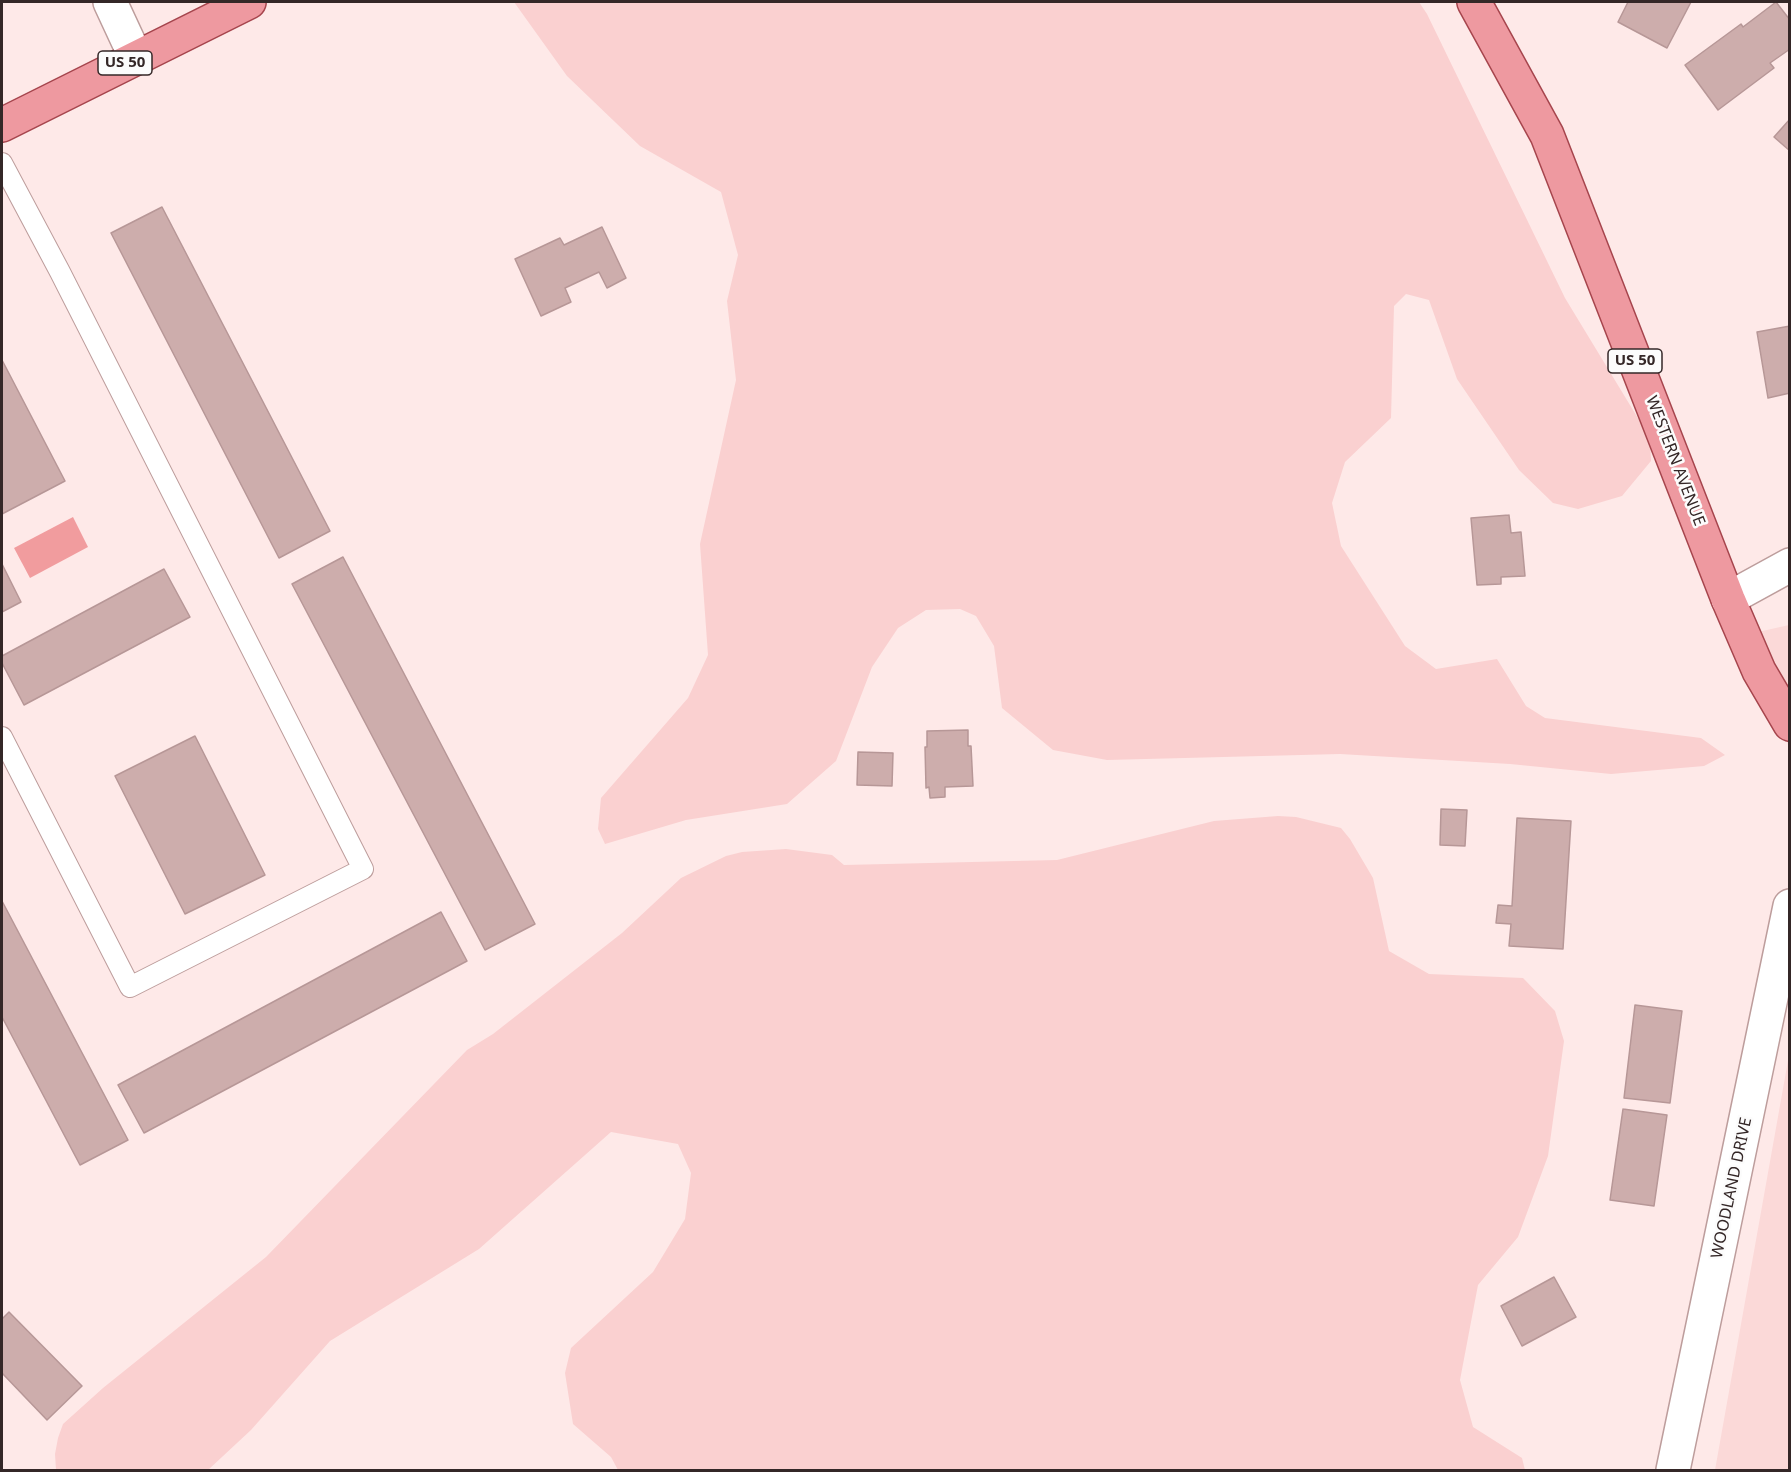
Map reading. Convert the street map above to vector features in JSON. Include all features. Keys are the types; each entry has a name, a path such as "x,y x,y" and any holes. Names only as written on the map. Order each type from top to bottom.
{"main road":[{"name":"US 50","path":"2,125 249,2"},
{"name":"WESTERN AVENUE","path":"1474,2 1547,135 1728,599 1759,670 1790,724"}],"street":[{"path":"110,2 136,58"},
{"path":"1728,599 1790,565"},
{"name":"WOODLAND DRIVE","path":"1673,1470 1790,906"}],"lane":[{"path":"2,163 363,868 130,987 2,737"}],"shaded area":[{"path":"514,2 1419,2 1427,14 1565,298 1650,438 1651,461 1622,496 1578,509 1553,503 1519,470 1457,379 1429,300 1406,294 1394,306 1391,418 1345,462 1332,503 1341,546 1405,646 1436,669 1497,659 1526,706 1545,718 1701,738 1725,755 1704,766 1611,774 1510,764 1340,754 1107,760 1053,750 1002,708 994,646 976,616 960,609 926,610 898,628 872,667 836,761 787,804 686,820 605,844 598,829 601,798 688,698 708,655 700,544 736,380 727,301 738,255 721,192 640,146 567,76"},
{"path":"73,517 88,547 30,578 14,548"},
{"path":"1789,625 1789,749 1758,632"},
{"path":"1278,816 1296,817 1341,828 1373,878 1389,951 1429,974 1523,978 1555,1011 1564,1041 1548,1156 1518,1237 1478,1285 1460,1380 1473,1427 1522,1458 1525,1470 618,1470 611,1457 573,1424 565,1373 571,1348 653,1272 685,1219 691,1173 678,1144 611,1132 479,1249 330,1341 251,1430 208,1470 56,1470 55,1454 63,1424 103,1388 266,1257 467,1050 493,1034 622,933 681,878 726,856 742,852 786,849 832,855 844,865 1057,860 1214,821"},
{"path":"1789,1055 1789,1470 1715,1470"}],"building":[{"path":"1628,2 1691,2 1667,48 1618,22"},
{"path":"1776,2 1790,20 1790,49 1770,63 1774,68 1718,110 1685,65 1741,24 1743,27"},
{"path":"1790,119 1790,151 1774,137"},
{"path":"162,207 330,531 279,558 111,233"},
{"path":"602,227 626,278 607,288 599,272 565,288 571,302 541,316 515,259 560,238 564,245"},
{"path":"1790,326 1790,393 1768,398 1757,332"},
{"path":"2,360 65,481 2,514"},
{"path":"1509,515 1511,533 1521,532 1525,576 1501,577 1501,584 1477,585 1471,518"},
{"path":"343,557 535,924 485,950 292,584"},
{"path":"2,564 21,602 2,612"},
{"path":"164,569 190,617 24,705 2,663 2,656"},
{"path":"968,730 973,786 945,787 945,797 930,798 929,787 926,788 927,731"},
{"path":"195,736 265,875 185,914 115,776"},
{"path":"858,752 893,753 892,786 857,785"},
{"path":"1441,809 1467,810 1465,846 1440,845"},
{"path":"1517,818 1571,821 1563,949 1509,946 1511,924 1496,923 1498,905 1512,906"},
{"path":"2,901 128,1140 80,1165 2,1017"},
{"path":"441,912 467,961 144,1133 118,1085"},
{"path":"1635,1005 1682,1011 1670,1103 1624,1098"},
{"path":"1623,1109 1667,1115 1654,1206 1610,1200"},
{"path":"1554,1277 1576,1317 1522,1346 1501,1306"},
{"path":"9,1312 82,1386 47,1420 2,1373 2,1319"}]}
